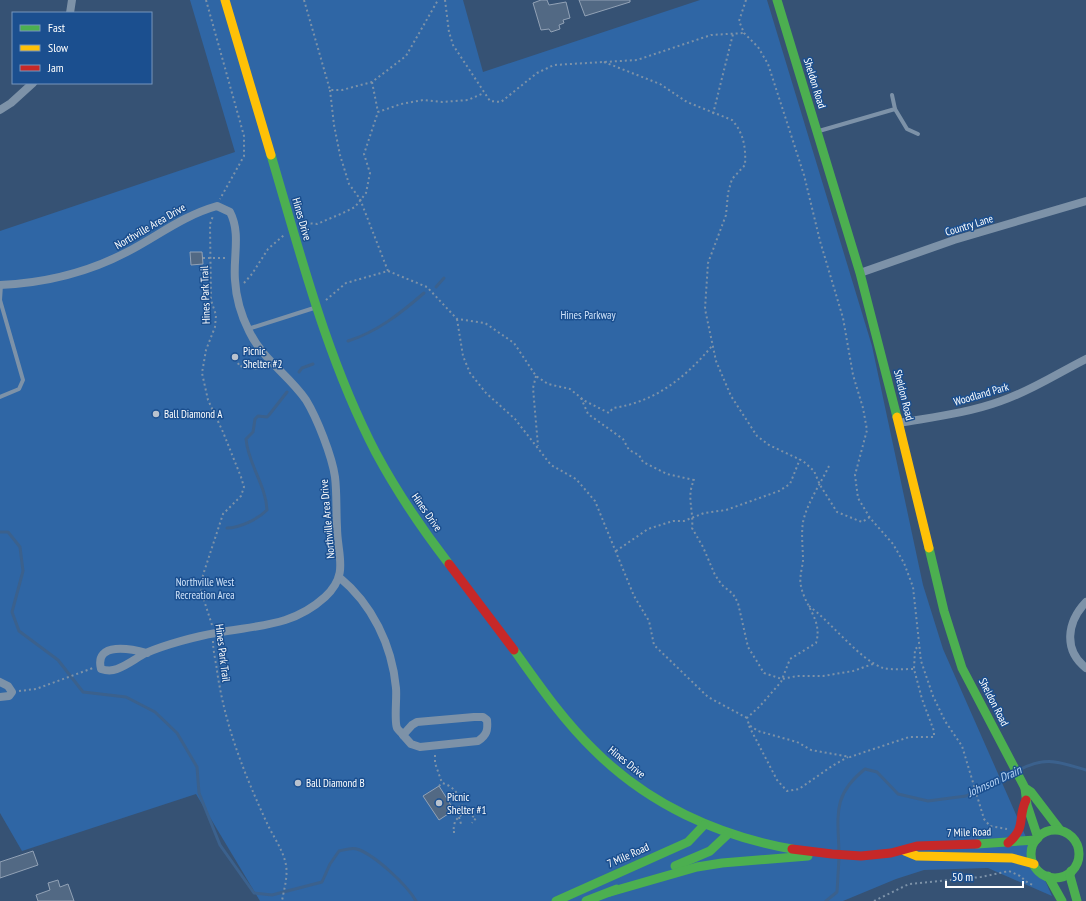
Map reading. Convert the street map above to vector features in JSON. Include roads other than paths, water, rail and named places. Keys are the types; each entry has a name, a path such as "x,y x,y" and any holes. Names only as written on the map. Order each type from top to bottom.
{"street":[{"path":"70,12 72,0"},
{"name":"Hines Drive","path":"225,0 330,351 348,396 388,474 425,530 561,714 591,747 627,779 664,803 704,825 728,834 766,845 829,854"},
{"name":"Sheldon Road","path":"777,0 860,273 899,423 944,611 954,645 962,668 1022,784 1024,795 1035,822 1037,839"},
{"path":"0,110 11,103 32,84"},
{"name":"Country Lane","path":"860,273 954,240 1086,201"},
{"name":"Northville Area Drive","path":"1,285 72,275 98,266 128,252 183,218 216,206 230,212 236,228 236,292 238,303 248,330 255,343 270,362 306,400 322,433 335,476 338,511 337,527 342,568 336,583 326,596 287,621 214,633 147,653 117,669 106,671 101,669 100,663 102,656 114,648 125,648 147,653"},
{"name":"Woodland Park","path":"899,423 966,411 1000,402 1022,393 1086,359"},
{"path":"339,577 354,590 369,609 380,630 388,652 395,681 397,728 403,735 411,744 420,747 478,741 485,736 488,728 487,720 483,717 474,717 417,722 412,725 403,735"},
{"path":"1086,602 1075,616 1069,634 1074,654 1086,668"},
{"path":"0,682 8,686 12,692 9,696 0,696"},
{"name":"Sheldon Road","path":"1022,784 1031,792 1060,830"},
{"path":"1008,843 1020,832 1022,806 1026,800"},
{"name":"7 Mile Road","path":"556,901 688,842 704,825"},
{"path":"1077,901 1070,876 1073,869 1079,855 1082,843 1060,830 1051,830 1037,839 1032,852 1034,864 1037,869 1048,876 1060,877 1073,869 1086,862"},
{"path":"586,901 706,854 714,849 728,834"},
{"name":"7 Mile Road","path":"829,854 862,855 905,851 917,846 1008,843 1037,839"},
{"name":"7 Mile Road","path":"905,851 917,856 1012,858 1034,864"},
{"path":"610,892 697,867 722,863 829,854"},
{"path":"1048,876 1062,901"}],"lane":[{"path":"892,95 895,109 907,129 918,134"},
{"path":"817,132 895,109"},
{"path":"0,396 19,389 23,380 2,307 1,285"},
{"path":"248,330 316,307"}],"waterway":[{"path":"436,287 444,278"},
{"path":"348,341 369,333 379,327 424,293"},
{"path":"299,372 302,368 313,364"},
{"path":"227,528 232,528 248,522 259,517 267,510 264,492 250,457 246,439 253,432 255,419 258,416 267,417 287,392"},
{"path":"0,532 8,532 20,547 23,571 12,612 19,631 58,660 83,692 126,697 155,712 177,733 197,767 199,793 220,845 254,893 272,895 322,882 330,864 339,851 353,848 373,857 390,871 406,887 416,901"},
{"name":"Johnson Drain","path":"1019,770 1037,763 1045,762 1060,763 1086,770"},
{"name":"Johnson Drain","path":"839,853 839,806 847,788 865,769 877,772 898,794 928,801 966,796 1014,772"},
{"name":"Johnson Drain","path":"826,901 837,892 839,858"}],"place":[{"name":"Picnic Shelter #2","path":"235,357"},
{"name":"Ball Diamond A","path":"156,414"},
{"name":"Ball Diamond B","path":"298,783"},
{"name":"Picnic Shelter #1","path":"439,803"}],"park label":[{"name":"Hines Parkway","path":"588,315"},
{"name":"Northville West Recreation Area","path":"205,588"}]}
